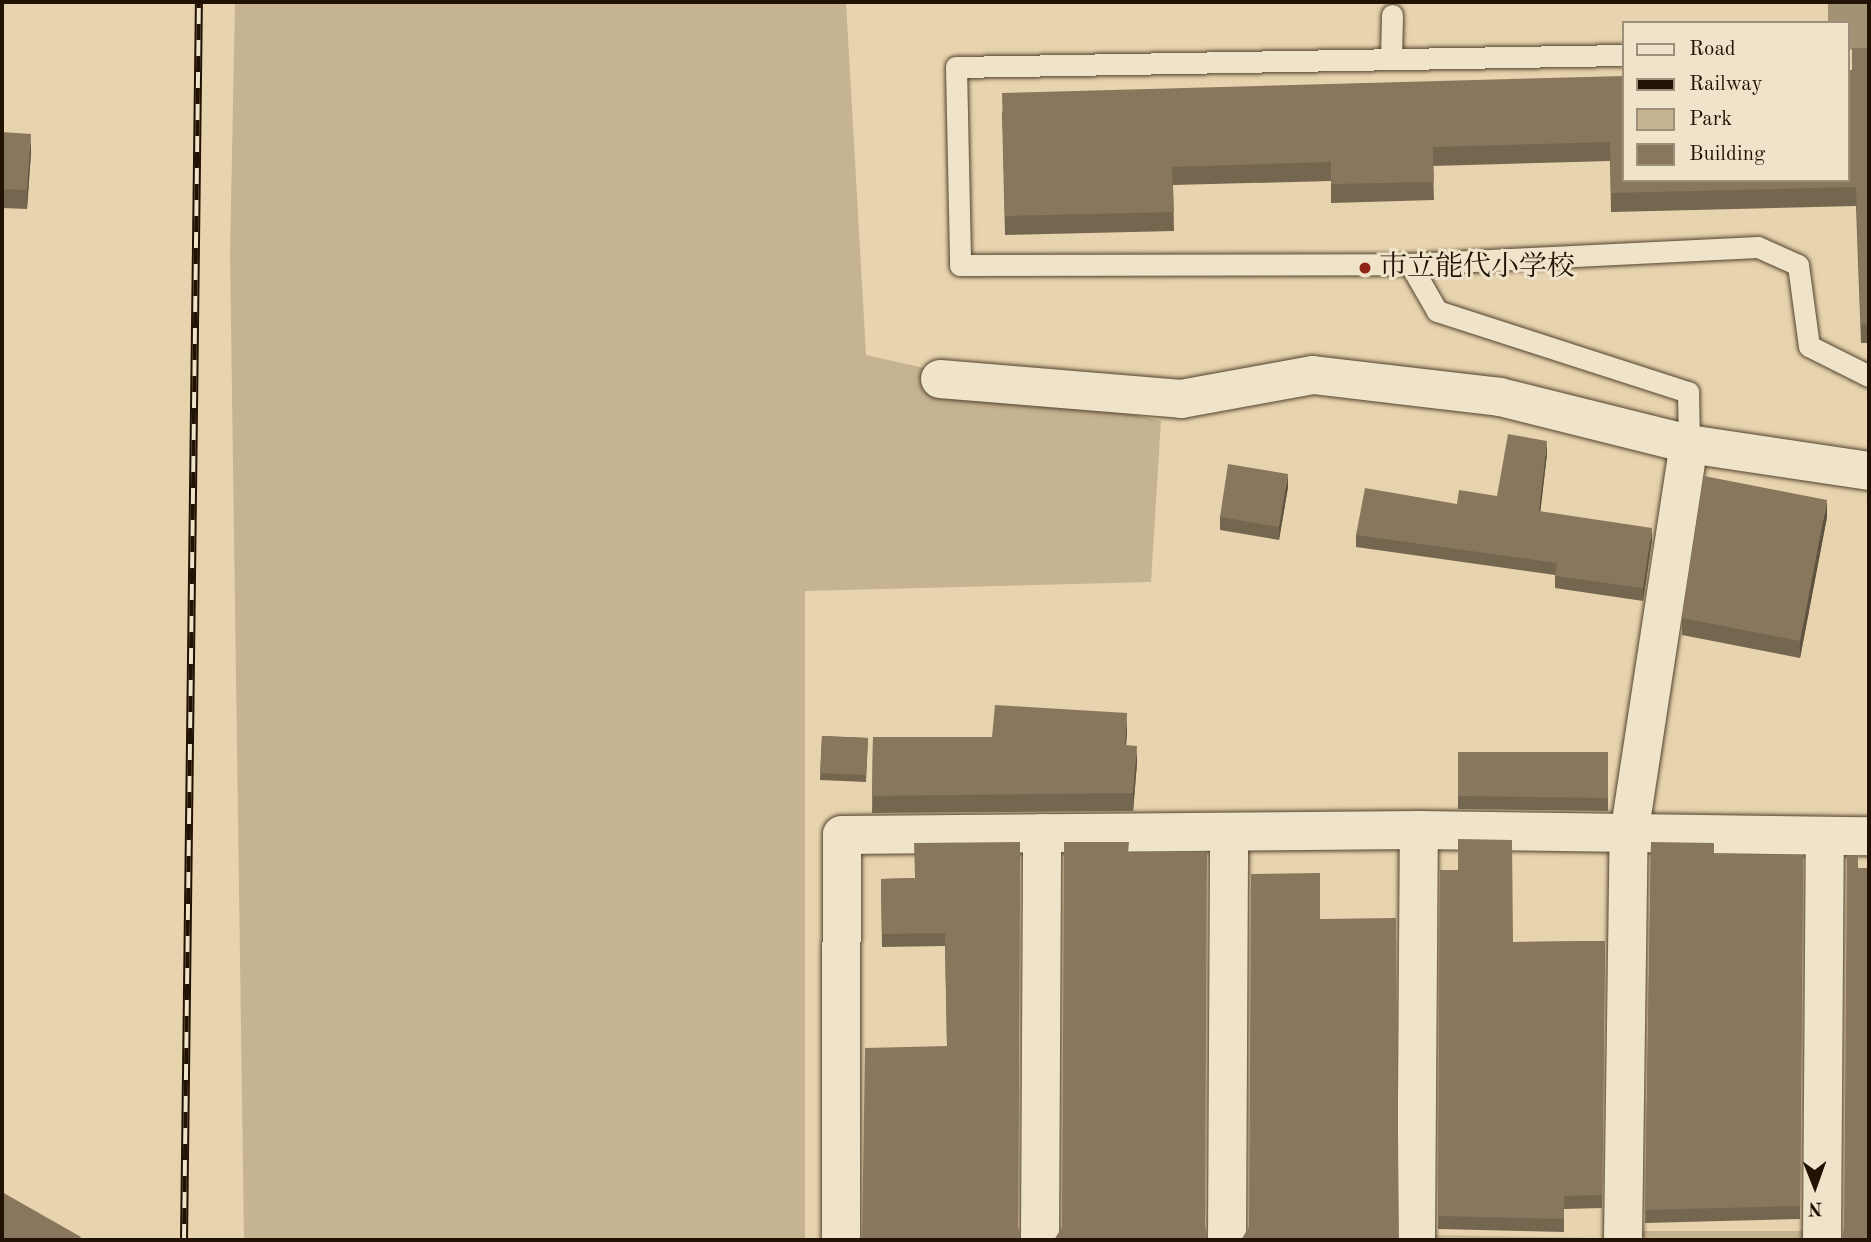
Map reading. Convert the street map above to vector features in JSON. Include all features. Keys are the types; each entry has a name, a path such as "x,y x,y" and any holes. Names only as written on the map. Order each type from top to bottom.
{"street":[{"path":"940,379 1181,399 1314,375 1500,397 1689,444 1869,471"},
{"path":"1623,1240 1629,835 1689,444"},
{"path":"1416,1240 1419,830"},
{"path":"841,1240 842,835 1419,830 1629,835 1869,836"},
{"path":"1227,1240 1229,832"},
{"path":"1040,1240 1042,834"},
{"path":"1822,1240 1825,836"}],"lane":[{"path":"1391,59 1392,15"},
{"path":"1622,54 956,68 960,265 1410,264 1758,247 1798,265 1809,346 1869,376"},
{"path":"1410,264 1437,311 1688,392 1689,444"}],"green space":[{"path":"235,2 846,2 866,355 1161,421 1151,582 805,591 805,1240 244,1240 230,254"},
{"path":"1632,1231 1812,1231 1812,1240 1632,1240"},
{"path":"1429,1235 1602,1238 1602,1240 1429,1240"}],"shaded area":[{"path":"1828,2 1869,2 1869,49 1850,50 1850,21 1828,21"}],"building":[{"path":"1852,48 1869,48 1869,324 1861,325 1856,187 1611,193 1610,142 1433,147 1434,182 1331,184 1331,162 1172,167 1174,212 1005,216 1002,93 1622,76 1622,182 1850,182"},
{"path":"2,132 31,134 27,190 2,189"},
{"path":"1508,434 1547,441 1539,511 1652,528 1643,588 1555,576 1557,563 1356,535 1365,488 1457,504 1459,490 1497,496"},
{"path":"1228,464 1288,474 1279,527 1220,517"},
{"path":"1704,476 1827,500 1800,641 1682,618"},
{"path":"995,705 1127,713 1125,745 1137,746 1133,793 872,796 873,737 992,737"},
{"path":"822,736 868,738 866,775 820,773"},
{"path":"1458,752 1608,752 1608,798 1458,796"},
{"path":"1458,839 1512,840 1513,942 1605,941 1602,1195 1564,1196 1564,1219 1438,1216 1440,870 1458,870"},
{"path":"1020,842 1018,1227 1021,1239 1024,1240 862,1240 865,1048 947,1046 945,933 882,934 881,879 915,878 914,843"},
{"path":"1064,842 1129,842 1128,853 1207,852 1205,1227 1208,1239 1211,1240 1054,1240 1062,1227"},
{"path":"1651,842 1714,843 1714,855 1803,855 1800,1206 1645,1210"},
{"path":"1847,856 1858,856 1858,868 1869,868 1869,1240 1842,1240"},
{"path":"1320,873 1320,919 1396,918 1399,1240 1241,1240 1249,1227 1251,874"},
{"path":"2,1192 81,1237 79,1240 2,1240"}],"railway":[{"path":"184,1240 199,2"}],"place":[{"name":"市立能代小学校","path":"1365,268"}]}
